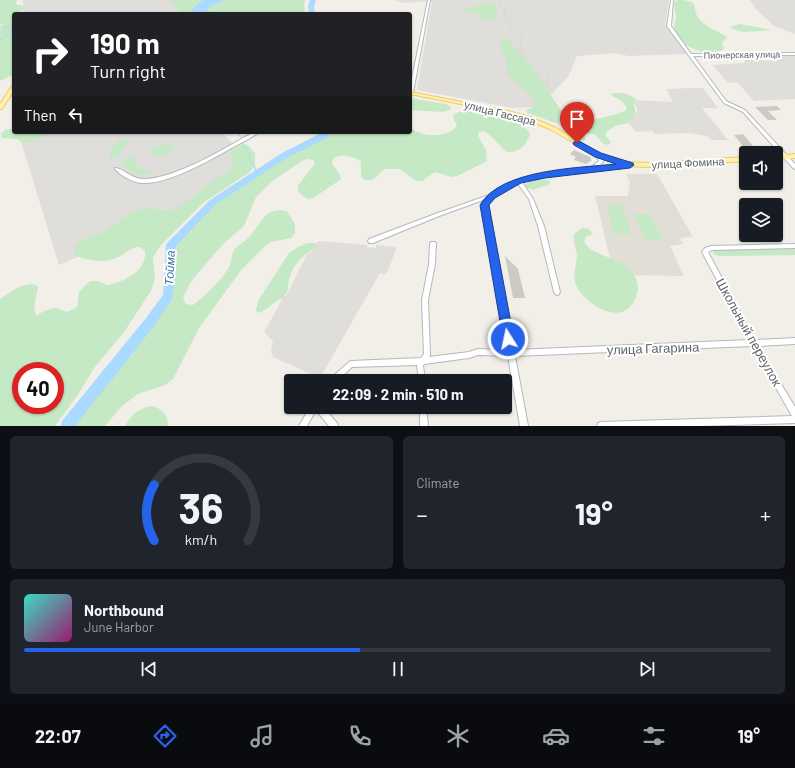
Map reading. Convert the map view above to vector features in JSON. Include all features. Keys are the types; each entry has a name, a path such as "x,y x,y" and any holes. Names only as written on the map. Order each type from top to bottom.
{"main road":[{"path":"0,108 12,90"},
{"name":"улица Гассара","path":"412,93 522,116 554,129 598,155 630,165"},
{"path":"783,157 795,156"},
{"name":"улица Фомина","path":"630,165 739,159"}],"street":[{"path":"412,83 429,0"},
{"path":"672,0 669,26 690,55 725,102 744,111 795,166"},
{"name":"Пионерская улица","path":"690,55 795,54"},
{"path":"116,169 131,179 144,181 160,179 212,157 253,134"},
{"path":"590,170 601,162 598,155"},
{"path":"371,241 492,196 519,180 545,175 630,165"},
{"path":"519,180 530,199 541,226 557,292"},
{"path":"492,196 485,205 485,210 524,426"},
{"path":"421,374 420,365 425,361 427,355 425,300 432,264 433,244"},
{"name":"Школьный переулок","path":"795,246 711,248 707,250 706,256 754,344 795,414"},
{"name":"улица Гагарина","path":"340,374 351,364 425,361 469,355 478,352 511,353 754,344 795,341"},
{"path":"303,426 310,414"},
{"path":"324,414 334,426"},
{"path":"423,414 424,426"},
{"path":"601,426 772,423 795,419"}],"shaded area":[{"path":"23,0 178,0 187,12 23,12"},
{"path":"394,0 669,0 665,25 688,54 628,56 616,53 577,56 568,77 539,107 513,108 417,90 432,1 403,3"},
{"path":"750,0 795,0 795,34 774,26 755,8"},
{"path":"795,56 795,99 754,101 737,82 728,83 713,65 744,63 745,60 776,61 777,57"},
{"path":"703,88 718,108 702,108 728,140 711,140 707,136 688,133 655,134 652,131 636,132 627,121 638,110 632,100 673,102 666,89"},
{"path":"19,134 224,134 249,162 189,207 59,265"},
{"path":"626,174 657,174 693,237 680,238 683,244 670,246 684,276 614,275 595,196 628,196 630,182"},
{"path":"319,241 367,245 367,247 376,248 376,245 397,247 388,270 385,275 380,273 322,374 311,374 273,357 271,350 273,341 264,332 282,300 277,298 279,294 286,296 307,254 312,251"}],"green space":[{"path":"0,0 17,0 16,4 23,6 23,9 21,12 12,12 12,75 0,81 0,28 4,25 0,24"},
{"path":"170,0 203,0 192,9 192,12 181,12"},
{"path":"226,0 305,0 305,12 210,12 207,8"},
{"path":"677,0 685,0 693,3 697,16 703,23 727,37 722,43 724,49 719,52 705,52 690,47 678,38 674,29 676,18 674,2"},
{"path":"486,2 494,4 498,14 497,18 492,20 479,17 478,14 462,10 478,6 481,3"},
{"path":"739,24 772,30 743,32 732,29 731,27"},
{"path":"506,39 530,65 563,113 566,115 578,120 588,120 611,116 624,111 627,109 625,104 611,94 621,93 631,96 637,100 633,104 635,108 635,115 628,123 615,126 606,132 606,136 611,142 608,145 604,144 597,136 590,134 585,134 585,140 582,141 562,125 527,113 526,110 532,108 535,102 529,94 507,75 507,62 501,50 500,41"},
{"path":"412,98 450,106 451,109 443,112 412,110"},
{"path":"462,111 469,111 500,116 520,124 527,129 530,134 527,142 522,148 516,151 507,152 487,133 483,131 479,132 478,136 486,150 487,161 457,176 451,177 435,172 422,181 416,181 400,169 384,169 376,177 367,181 361,177 361,161 348,156 335,157 332,164 340,175 341,179 315,197 309,199 304,197 298,191 298,186 315,163 313,160 307,159 302,161 271,182 256,197 244,226 224,243 189,285 183,298 186,304 193,305 222,277 230,265 235,249 247,239 268,214 279,210 287,211 295,224 295,233 291,238 271,242 265,246 242,269 199,328 173,379 165,385 138,394 122,406 105,426 62,426 155,312 175,270 173,254 177,243 213,206 276,161 296,150 313,144 330,134 412,134 412,129 427,135 440,135 457,126 453,117 454,114"},
{"path":"6,129 12,129 12,134 47,134 35,141 23,143 17,139 2,138 1,134"},
{"path":"124,138 128,143 119,156 111,160 109,157 112,148 116,143"},
{"path":"168,144 175,146 172,151 160,156 150,154 149,150 159,145"},
{"path":"243,144 247,145 255,153 255,164 250,172 204,202 160,246 153,258 155,279 151,291 124,332 94,368 79,393 64,414 64,362 12,362 12,414 64,414 55,426 0,426 0,299 13,290 29,284 38,287 34,307 36,315 53,308 67,312 77,307 79,292 90,281 98,281 107,285 127,278 138,270 145,258 145,251 140,247 132,249 115,259 104,261 76,256 74,249 84,239 107,230 136,210 169,210 185,203 230,170 232,165 231,153 233,149"},
{"path":"130,156 132,156 139,168 153,173 141,175 133,173 123,164"},
{"path":"536,179 549,180 550,184 533,190 526,187 525,184"},
{"path":"607,204 623,206 631,234 613,233"},
{"path":"633,214 649,214 664,241 646,241"},
{"path":"582,228 589,229 593,234 586,237 584,241 588,247 593,251 624,265 631,271 636,279 638,289 635,299 629,308 622,312 613,313 595,306 587,300 576,285 575,274 577,255 574,234"},
{"path":"308,243 315,243 318,247 305,255 295,266 290,276 286,294 263,311 259,313 256,311 258,301 289,253"},
{"path":"795,249 795,255 719,256 713,253 713,250"},
{"path":"152,406 164,413 168,426 125,426 136,413 143,408"}],"water":[{"path":"203,0 226,0 212,5 207,9 210,12 192,12 192,9"}],"building":[{"path":"777,106 781,110 768,111 777,120 768,120 755,107"},
{"path":"743,134 753,146 743,146 734,135"},
{"path":"574,150 592,158 590,159 592,160 586,164 574,160 576,157 570,154"},
{"path":"505,256 518,269 525,298 513,298"}],"waterway":[{"path":"312,12 311,6 313,0"},
{"path":"0,26 12,29 11,32 0,40"},
{"path":"239,134 241,138"},
{"name":"Тойма","path":"67,426 150,322 168,296 171,245 213,202 285,155 326,134"},
{"path":"243,143 254,167"},
{"name":"Тойма","path":"254,166 257,173"}],"railway":[{"path":"499,0 519,48 552,93 577,122"},
{"path":"505,13 510,0"},
{"path":"510,25 510,16 520,0"},
{"path":"521,49 520,42 522,28 527,17 539,0"},
{"path":"548,86 547,72 557,53"}],"route":[{"path":"508,339 485,205 487,200 492,196 519,180 545,175 630,165 621,164 610,160 577,143"}]}
